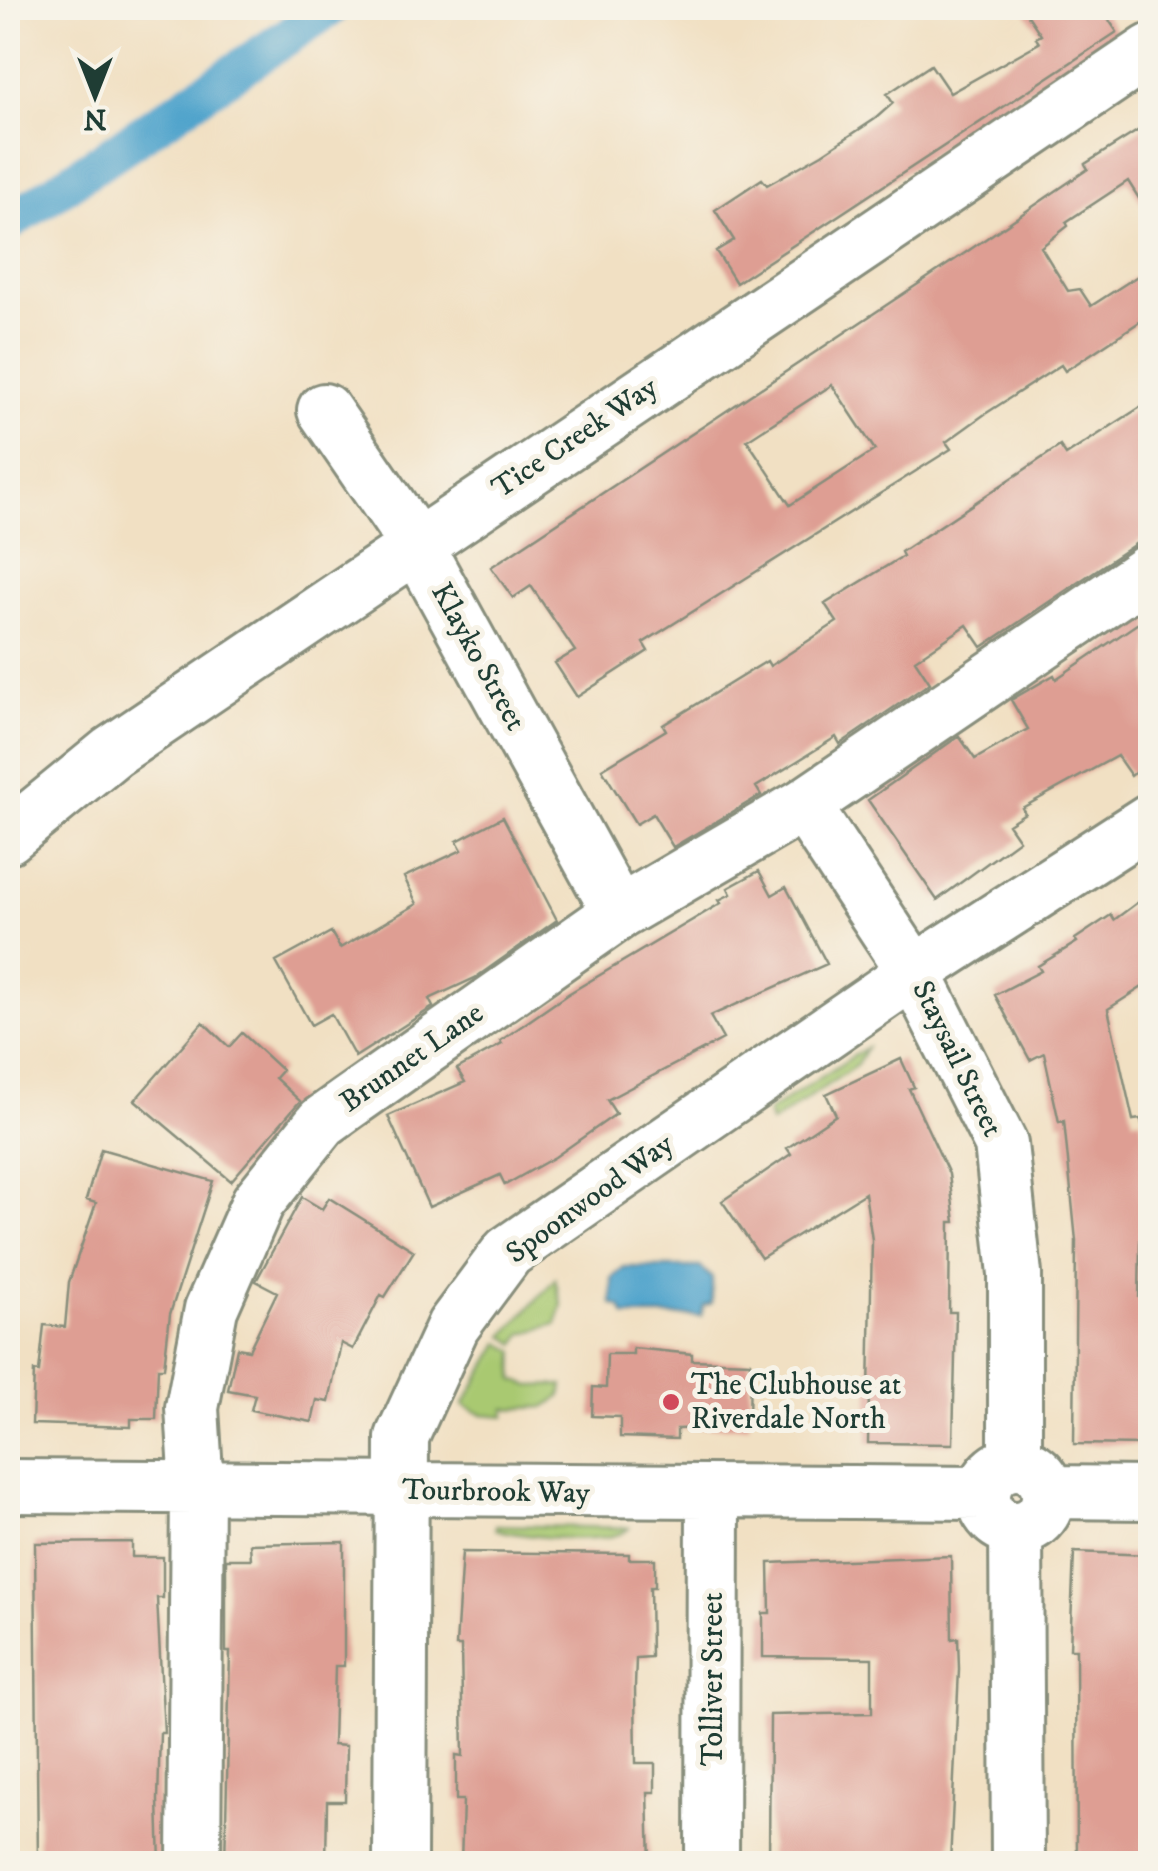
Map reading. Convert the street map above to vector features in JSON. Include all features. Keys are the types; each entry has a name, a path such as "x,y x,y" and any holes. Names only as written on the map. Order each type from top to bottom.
{"street":[{"name":"Tice Creek Way","path":"8,837 83,772 1150,51"},
{"name":"Klayko Street","path":"324,410 416,544 618,913"},
{"name":"Brunnet Lane","path":"194,1864 197,1488 192,1408 212,1309 258,1202 322,1122 618,913 804,805 1150,570"},
{"name":"Staysail Street","path":"804,805 914,972 1000,1144 1014,1274 1018,1864"},
{"name":"Spoonwood Way","path":"400,1864 402,1437 452,1326 508,1252 914,972 1150,820"},
{"name":"Tourbrook Way","path":"8,1486 713,1494 1150,1492"},
{"name":"Tolliver Street","path":"712,1864 713,1494"}],"green space":[{"path":"866,1048 857,1065 771,1123 768,1112"},
{"path":"555,1279 562,1306 556,1324 522,1334 516,1344 504,1336"},
{"path":"500,1343 515,1351 514,1380 531,1386 563,1385 561,1397 544,1407 505,1409 505,1416 481,1414 463,1405"},
{"path":"496,1525 629,1528 605,1537 566,1538 508,1532 496,1529"}],"water":[{"path":"624,1267 701,1267 712,1278 712,1303 704,1306 701,1316 625,1316 621,1307 612,1304 612,1278"}],"building":[{"path":"1023,8 1101,8 1117,32 736,283 716,251 734,240 715,210 762,179 767,185 822,154 875,119 893,103 887,94 931,65 950,93 1039,43 1036,38 1041,35"},
{"path":"1150,123 1150,216 1128,181 1066,222 1068,226 1041,247 1068,291 1080,289 1091,306 1150,268 1150,315 1065,371 1061,365 985,414 946,442 951,449 643,643 648,651 577,697 555,663 575,651 531,586 513,598 491,567 965,253 1088,169 1085,164","holes":["832,385 875,450 790,505 747,440"]},
{"path":"1150,401 1150,534 982,647 967,625 915,660 930,683 840,744 836,737 756,787 761,795 673,847 653,814 636,824 602,769 666,730 663,725 767,661 770,666 837,622 825,604 903,556 901,552 1060,446 1066,455"},
{"path":"1150,615 1150,761 1131,776 1117,756 1022,808 1025,813 1008,824 1019,840 937,900 868,800 959,736 975,759 1028,729 1011,700 1054,675 1056,679"},
{"path":"503,817 557,920 475,978 429,999 433,1007 355,1057 331,1014 311,1025 276,962 331,932 340,948 417,904 404,877 462,850 457,841"},
{"path":"759,871 772,895 786,887 827,964 710,1016 723,1039 607,1100 616,1114 555,1157 505,1185 500,1175 429,1207 388,1116 465,1082 457,1069 502,1044 500,1041 568,994 721,903 719,900 731,894 728,888"},
{"path":"1150,893 1150,982 1108,1009 1133,1120 1141,1119 1148,1163 1143,1164 1145,1240 1140,1240 1139,1297 1149,1297 1145,1445 1074,1444 1076,1241 1064,1121 1059,1122 1044,1053 1030,1060 995,995 1041,971 1038,966 1077,942 1075,939 1111,915 1114,920"},
{"path":"203,1022 229,1047 242,1033 282,1070 275,1078 300,1101 231,1181 135,1100"},
{"path":"901,1059 914,1087 909,1089 949,1174 955,1222 950,1222 949,1312 956,1312 953,1444 868,1443 872,1240 865,1193 761,1258 722,1201 791,1154 787,1148 836,1115 826,1094"},
{"path":"101,1149 213,1181 170,1314 164,1368 158,1368 156,1419 131,1419 131,1427 32,1424 34,1371 39,1372 44,1325 65,1327 69,1282 96,1203 86,1200"},
{"path":"302,1197 322,1209 329,1198 414,1251 385,1297 381,1295 353,1349 341,1343 329,1402 317,1400 312,1422 251,1410 255,1395 228,1390 237,1348 249,1350 277,1292 256,1281"},
{"name":"The Clubhouse at Riverdale North","path":"633,1348 692,1354 692,1360 750,1362 749,1426 677,1429 677,1439 620,1437 620,1417 592,1416 593,1387 606,1388 607,1354 633,1354"},
{"path":"132,1542 132,1557 163,1557 163,1598 157,1598 164,1733 160,1733 160,1864 38,1864 35,1543"},
{"path":"344,1542 344,1666 335,1666 333,1745 346,1746 345,1801 327,1801 326,1864 225,1864 230,1652 226,1652 226,1559 251,1559 250,1544"},
{"path":"462,1552 629,1554 629,1559 655,1559 655,1587 650,1587 651,1657 636,1658 635,1687 636,1763 655,1763 655,1792 648,1792 650,1864 461,1864 463,1800 456,1800 456,1755 463,1756 461,1646 456,1646"},
{"path":"1074,1552 1150,1555 1146,1657 1150,1864 1077,1864 1076,1649 1070,1649"},
{"path":"951,1556 952,1639 958,1638 959,1669 950,1864 769,1864 770,1715 872,1713 872,1658 763,1657 763,1613 770,1613 769,1563"}],"waterway":[{"path":"8,223 330,8"}],"place":[{"name":"The Clubhouse at Riverdale North","path":"671,1402"}]}
